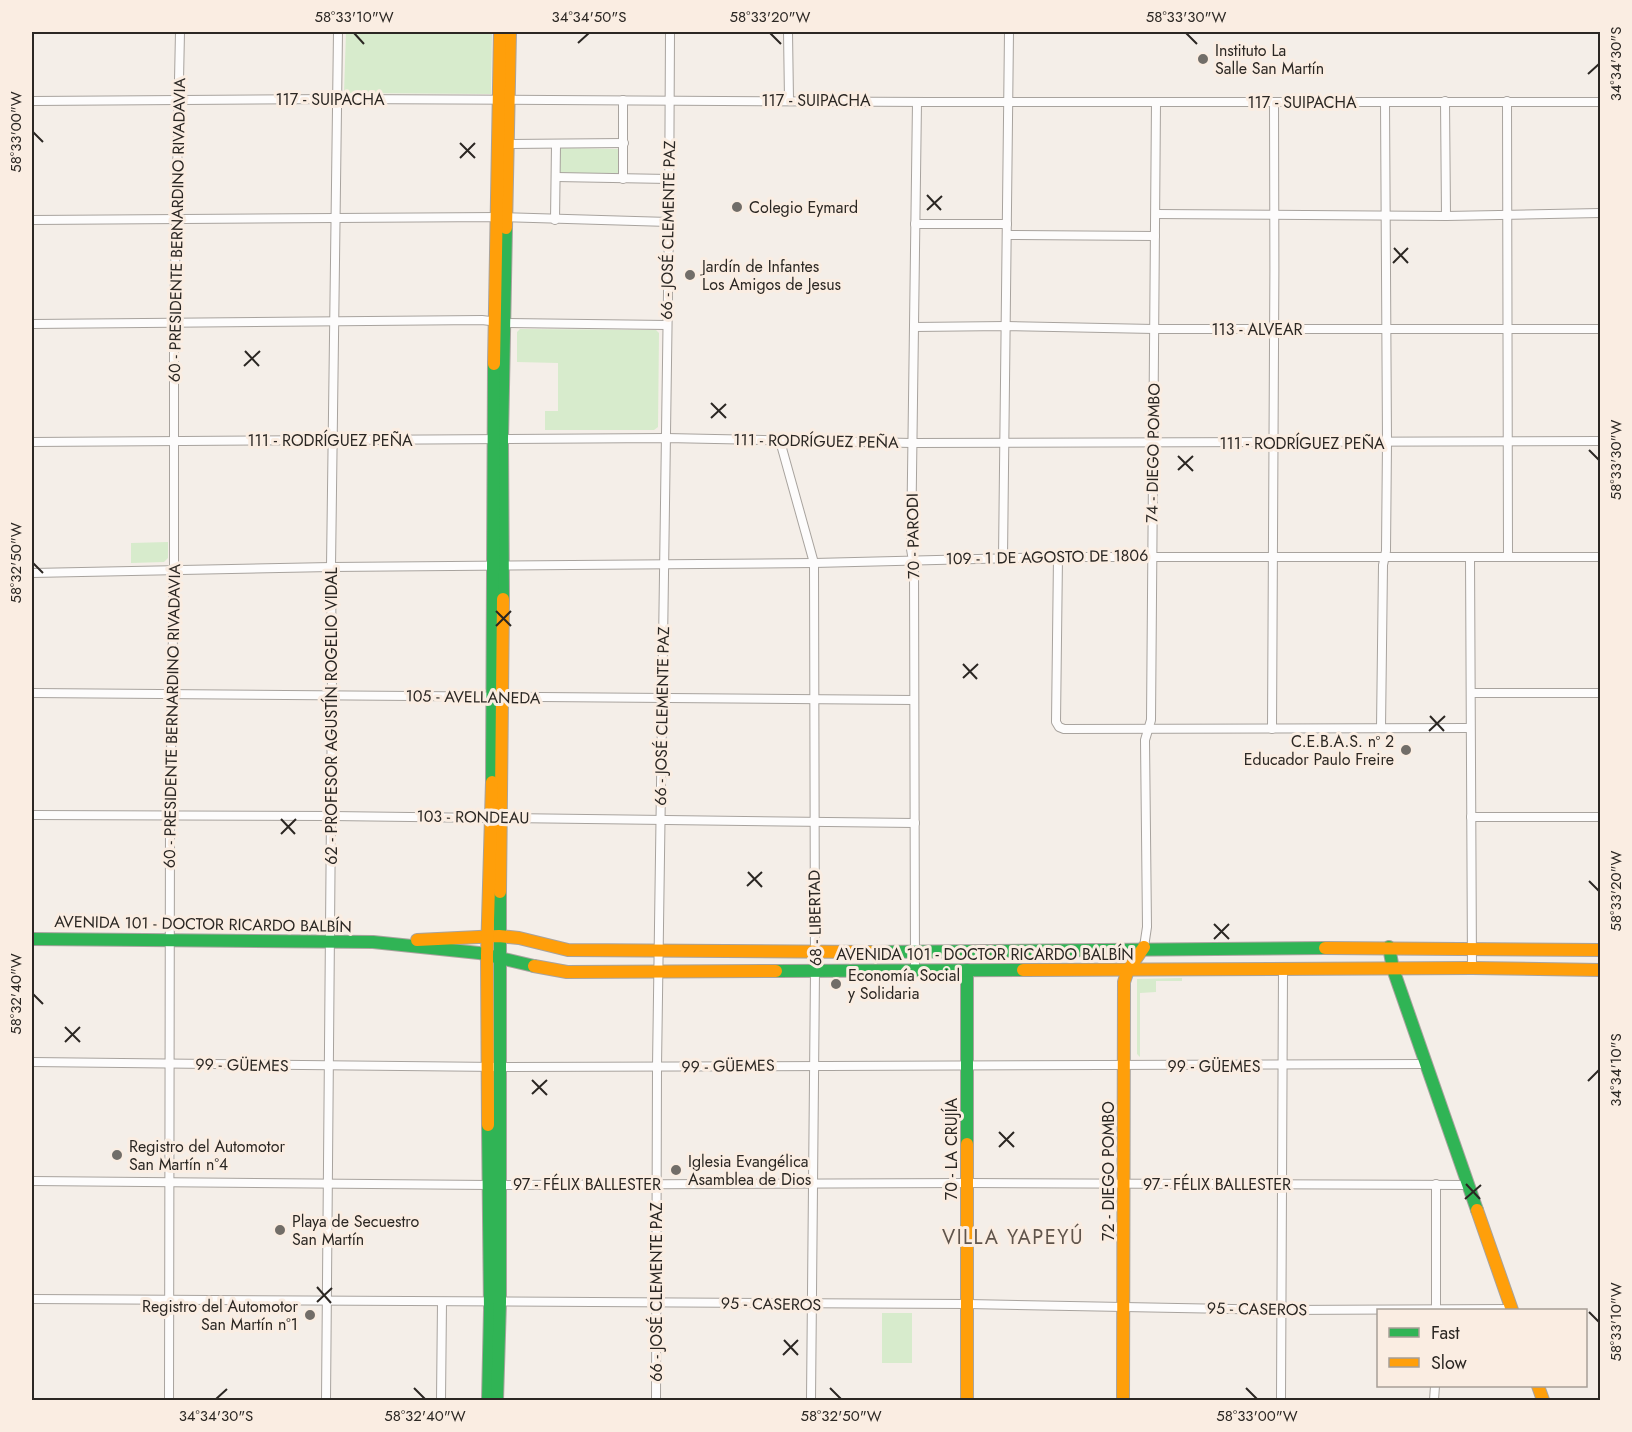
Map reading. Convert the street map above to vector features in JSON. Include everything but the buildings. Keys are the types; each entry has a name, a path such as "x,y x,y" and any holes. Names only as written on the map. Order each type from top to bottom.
{"main road":[{"path":"500,32 509,144 503,218"},
{"path":"497,1401 494,1067 500,959 494,936 498,697 498,440 505,100 510,32"},
{"path":"494,936 487,955 494,1067"},
{"name":"AVENIDA 101 - DOCTOR RICARDO BALBÍN","path":"32,939 373,942 494,936 519,938 568,950 660,952 815,953 1082,950 1144,947 1600,950"},
{"name":"AVENIDA 101 - DOCTOR RICARDO BALBÍN","path":"373,942 487,955 560,971 1472,968 1600,970"},
{"name":"72 - DIEGO POMBO","path":"1123,1401 1124,982 1128,970 1144,947"},
{"path":"1389,947 1393,969 1425,1064 1512,1309"},
{"name":"70 - LA CRUJÍA","path":"967,1401 968,970"},
{"path":"488,1401 495,1302"}],"street":[{"name":"60 - PRESIDENTE BERNARDINO RIVADAVIA","path":"169,1401 169,940 174,570 174,322 180,32"},
{"name":"62 - PROFESOR AGUSTÍN ROGELIO VIDAL","path":"326,1401 331,567 338,32"},
{"name":"66 - JOSÉ CLEMENTE PAZ","path":"656,1401 657,1067 660,972 670,32"},
{"path":"789,32 789,100"},
{"path":"1003,557 1009,32"},
{"name":"117 - SUIPACHA","path":"32,101 338,99 1600,102"},
{"path":"623,100 623,179"},
{"path":"1445,101 1446,216"},
{"path":"1507,101 1508,557"},
{"name":"70 - PARODI","path":"915,971 912,443 917,102"},
{"name":"74 - DIEGO POMBO","path":"1144,947 1147,927 1145,740 1150,720 1156,102"},
{"path":"1272,729 1275,443 1274,102"},
{"path":"1381,728 1383,565 1388,442 1385,102"},
{"path":"509,144 624,143"},
{"path":"555,220 556,144"},
{"path":"556,177 669,179"},
{"path":"1156,214 1446,216 1600,213"},
{"path":"32,219 503,218 669,222"},
{"path":"915,224 1007,224"},
{"path":"1008,236 1155,236"},
{"path":"32,324 482,320 501,323 667,325"},
{"name":"113 - ALVEAR","path":"914,327 1600,329"},
{"name":"111 - RODRÍGUEZ PEÑA","path":"32,442 666,438 912,443 1600,441"},
{"name":"68 - LIBERTAD","path":"780,441 814,563 815,971 811,1401"},
{"path":"1058,556 1056,722 1059,727 1064,729 1470,728"},
{"name":"109 - 1 DE AGOSTO DE 1806","path":"32,573 331,567 814,563 1058,556 1600,557"},
{"path":"1470,557 1472,693 1470,949 1472,968"},
{"name":"105 - AVELLANEDA","path":"32,693 663,700 915,700"},
{"path":"1472,693 1600,693"},
{"name":"103 - RONDEAU","path":"32,815 915,823"},
{"path":"1471,817 1600,817"},
{"path":"1281,1401 1283,969"},
{"name":"99 - GÜEMES","path":"32,1062 494,1067 1425,1064"},
{"name":"97 - FÉLIX BALLESTER","path":"32,1180 494,1185 656,1183 1467,1185"},
{"path":"1436,1184 1436,1309"},
{"name":"95 - CASEROS","path":"32,1299 968,1304 1280,1310 1377,1309"},
{"path":"441,1401 442,1302"}],"green space":[{"path":"346,32 492,32 491,94 344,93"},
{"path":"559,148 620,149 619,174 558,174"},
{"path":"520,329 656,330 659,333 658,427 654,430 545,430 545,411 558,411 558,363 517,362 517,332"},
{"path":"168,542 168,558 164,562 131,563 131,543"},
{"path":"1182,978 1182,981 1156,981 1156,992 1140,993 1140,1057 1137,1054 1137,979"},
{"path":"882,1313 912,1313 912,1363 882,1363"}],"traffic: fast":[{"path":"503,599 502,440 506,228"},
{"path":"492,782 494,364"},
{"path":"497,1400 500,1302 500,892"},
{"path":"32,939 373,942 479,953 534,966"},
{"path":"1389,947 1393,969 1477,1210"},
{"path":"870,952 1325,948"},
{"path":"967,970 967,1144"},
{"path":"776,971 1023,970"},
{"path":"488,1125 490,1310 488,1400"}],"traffic: slow":[{"path":"494,364 500,32"},
{"path":"506,228 510,32"},
{"path":"500,892 503,599"},
{"path":"488,1125 487,955 492,782"},
{"path":"417,940 499,936 519,938 568,950 870,952"},
{"path":"1123,1400 1124,982 1128,970 1144,947"},
{"path":"1325,948 1600,950"},
{"path":"534,966 567,972 776,971"},
{"path":"1023,970 1472,968 1600,970"},
{"path":"967,1144 967,1400"},
{"path":"1477,1210 1512,1309"},
{"path":"1538,1387 1543,1400"}],"place":[{"name":"Instituto La Salle San Martín","path":"1203,59"},
{"name":"Colegio Eymard","path":"737,207"},
{"name":"Jardín de Infantes Los Amigos de Jesus","path":"690,275"},
{"name":"C.E.B.A.S. nº 2 Educador Paulo Freire","path":"1406,750"},
{"name":"Economía Social y Solidaria","path":"836,984"},
{"name":"Registro del Automotor San Martín n°4","path":"117,1155"},
{"name":"Iglesia Evangélica Asamblea de Dios","path":"676,1170"},
{"name":"Playa de Secuestro San Martín","path":"280,1230"},
{"name":"Registro del Automotor San Martín n°1","path":"310,1315"}],"district":[{"name":"VILLA YAPEYÚ","path":"1013,1237"}]}
